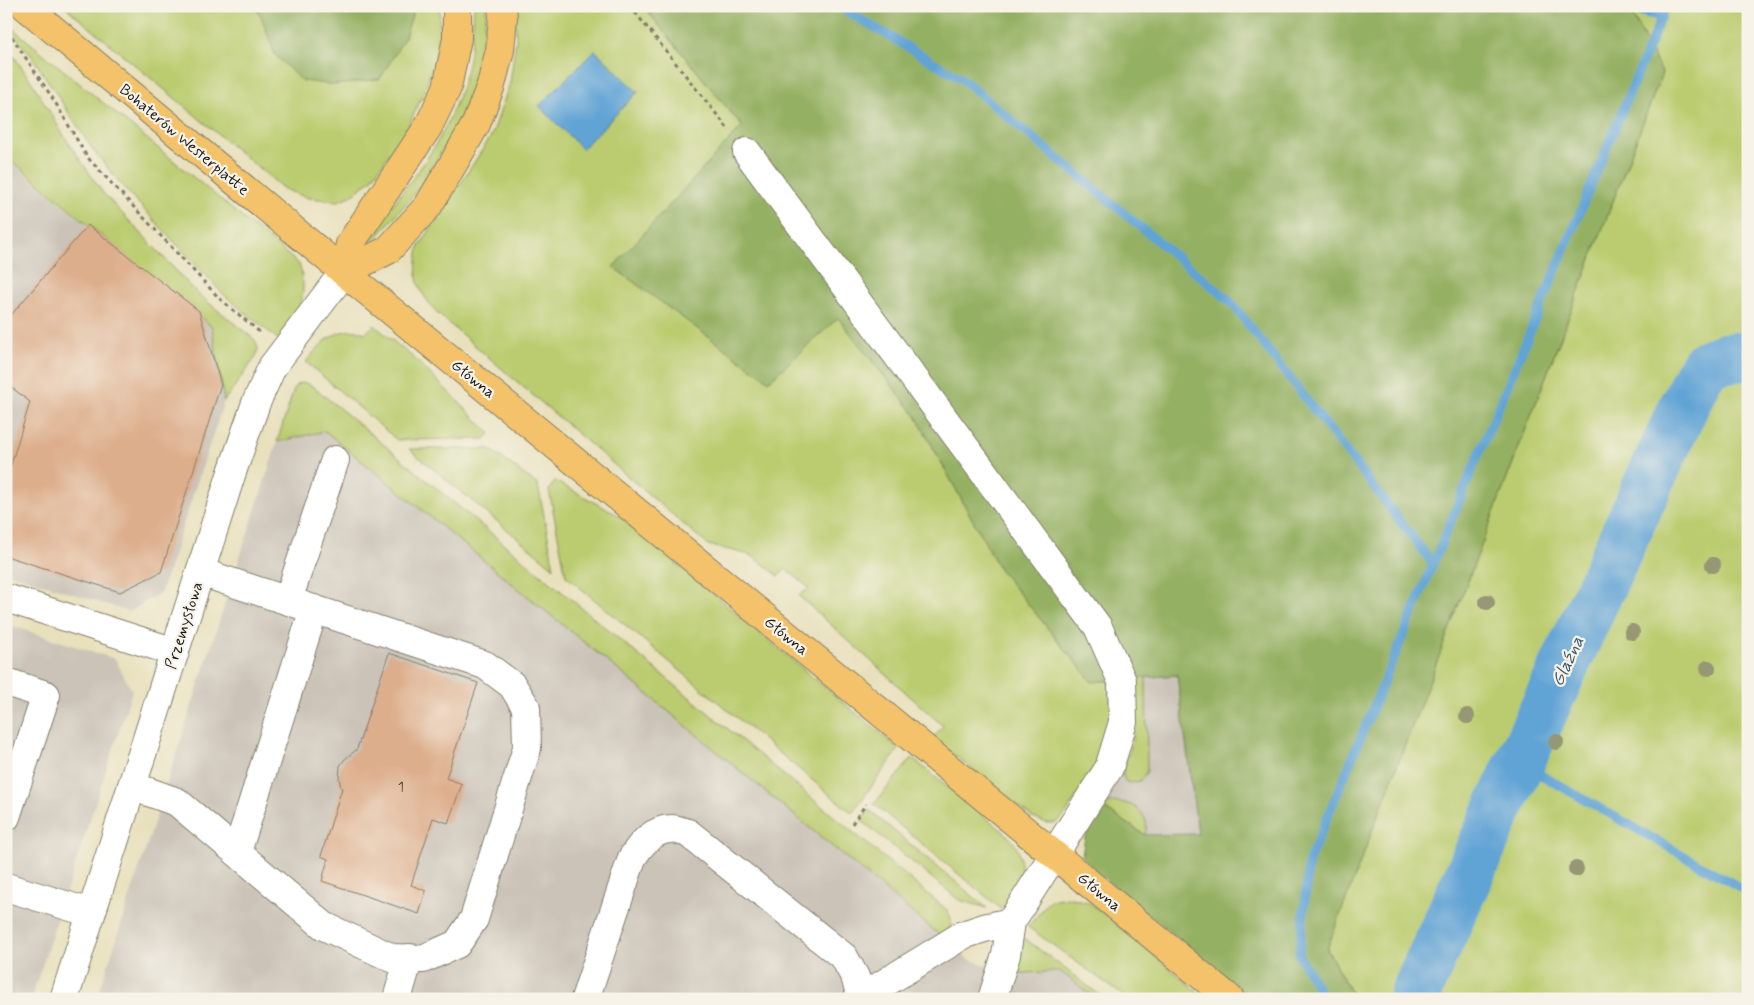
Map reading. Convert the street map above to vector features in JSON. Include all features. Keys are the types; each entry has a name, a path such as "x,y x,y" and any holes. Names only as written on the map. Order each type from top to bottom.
{"main road":[{"name":"Bohaterów Westerplatte","path":"25,6 344,272"},
{"path":"344,272 350,244 428,127 447,88 457,38 457,6"},
{"path":"344,272 388,250 428,206 454,164 476,124 491,85 500,50 502,6"},
{"name":"Główna","path":"344,272 1056,854 1230,999"}],"street":[{"path":"747,152 1098,627 1122,682 1123,722 1109,768 1011,922 1006,955 992,999"},
{"name":"Przemysłowa","path":"64,999 256,403 272,367 344,272"},
{"path":"288,600 335,460"},
{"path":"132,786 177,802 324,926 392,958 423,959 457,944 474,920 526,748 526,707 512,685 485,665 200,572"},
{"path":"6,598 175,652"},
{"path":"237,852 314,609"},
{"path":"6,682 46,695 6,817"},
{"path":"585,999 632,858 643,842 656,833 672,829 688,833 844,957 856,977 862,998 963,935 1011,922"},
{"path":"6,887 91,913"},
{"path":"397,999 409,958"}],"path":[{"path":"630,6 747,152"},
{"path":"6,31 10,34 55,102 87,158 220,299 284,353"},
{"path":"852,824 866,804"}],"shaded area":[{"path":"6,158 212,327 224,401 161,592 130,612 6,572"},
{"path":"325,431 968,959 1012,974 1060,971 1096,999 97,999 277,443"},
{"path":"6,624 115,659 132,691 31,999 6,999"},
{"path":"1177,674 1199,834 1145,835 1104,808 1123,768 1133,741 1133,679"}],"green space":[{"path":"64,6 440,6 439,46 425,90 407,129 371,180 351,196 338,201 308,198 284,189"},
{"path":"254,6 415,6 405,37 380,79 336,85 302,81 275,55 261,16"},
{"path":"474,6 486,6 486,12 482,55 468,105 442,151 411,198 376,238 371,240 369,239 376,227 433,149 452,112 462,86 469,59"},
{"path":"515,6 643,6 742,126 769,381 838,317 916,416 1000,570 1092,682 1109,681 1112,713 1100,758 1065,815 1056,823 1047,823 1033,818 933,738 943,726 799,596 809,588 786,569 779,576 751,555 708,545 438,314 421,291 416,269 419,247 492,135 510,83 516,40"},
{"path":"643,6 1628,6 1662,73 1327,949 1354,999 1253,999 1095,871 1082,856 1085,837 1104,808 1145,835 1198,834 1177,675 1092,682 1000,570 916,416 838,318 769,381 613,267 742,126"},
{"path":"1628,6 1748,6 1748,999 1354,999 1327,949 1662,73"},
{"path":"6,23 299,264 303,287 300,305 279,340 224,295 124,188 93,150 31,55 6,26"},
{"path":"6,45 103,193 199,295 255,340 258,348 256,357 224,401 212,327 6,156"},
{"path":"374,325 415,359 490,433 485,439 397,440 306,362 318,348 339,333 356,331 366,333"},
{"path":"306,383 315,388 946,909 951,917 951,924 945,934 942,937 325,431 277,442 294,389 296,385"},
{"path":"409,449 490,449 538,485 554,568"},
{"path":"555,481 618,515 899,749 852,813 566,576 549,490"},
{"path":"1146,677 1147,770 1139,781 1133,783 1126,782 1123,776 1123,768 1133,741 1133,679"},
{"path":"912,758 1004,832 1016,846 1020,856 1020,881 1013,897 1001,909 874,804"},
{"path":"1109,803 1126,803 1142,813 1146,824 1145,835 1104,808"},
{"path":"869,810 987,908 959,900 861,820"},
{"path":"1067,897 1088,902 1099,910 1207,999 1128,999 1028,927 1050,900"},
{"path":"1024,938 1105,999 1096,999 1060,971 1012,974"}],"water":[{"path":"595,50 638,92 582,149 539,106"}],"building":[{"path":"88,225 199,311 221,384 161,572 120,592 6,556 6,481 30,402 6,383 6,321"},
{"path":"389,653 478,683 446,778 462,784 448,823 433,818 411,885 426,891 419,914 322,881 328,859 321,856 342,788 339,778 340,766 357,749"}],"waterway":[{"path":"838,6 962,79 1231,302 1433,564"},
{"path":"1616,6 1661,17"},
{"path":"1324,999 1299,955 1309,861 1666,6"},
{"name":"Glaźna","path":"1413,999 1697,378 1707,364 1724,358 1748,356"},
{"path":"1520,763 1748,892"}]}
